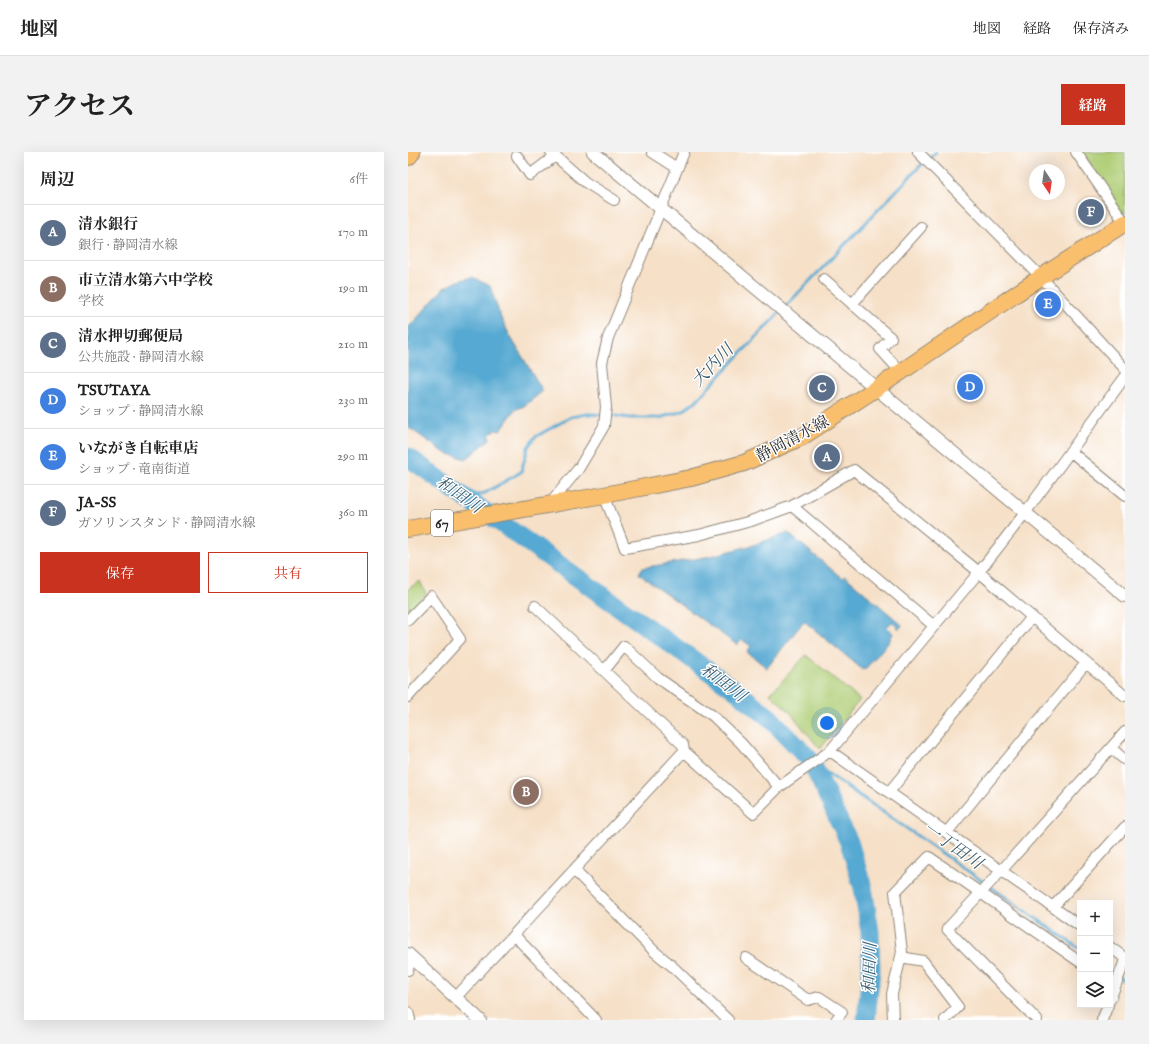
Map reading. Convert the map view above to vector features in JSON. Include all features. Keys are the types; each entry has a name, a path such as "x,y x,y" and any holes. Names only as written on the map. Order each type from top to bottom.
{"highway":[{"path":"408,156 412,152"}],"main road":[{"name":"静岡清水線","path":"408,529 604,495 691,478 744,463 802,437 876,389 1040,277 1125,223"}],"street":[{"path":"593,152 1125,596"},
{"path":"652,152 677,168"},
{"path":"550,504 579,468 604,426 606,407 602,363 608,338 684,152"},
{"path":"1076,152 1125,223"},
{"path":"517,156 530,175 553,154 585,182 614,200"},
{"path":"924,154 1125,369"},
{"path":"852,304 921,228"},
{"path":"824,279 890,338 880,349 901,372"},
{"path":"535,606 683,745 684,751 753,813 779,787 830,750 934,626 1025,513 1125,377"},
{"path":"1070,451 1125,496"},
{"path":"604,495 625,548 699,534 751,522 792,506 854,470 1125,696"},
{"path":"792,506 934,626"},
{"path":"408,620 431,596 460,639 408,697"},
{"path":"889,792 1032,617"},
{"path":"604,671 624,646 658,678 713,716 741,743 779,787"},
{"path":"947,832 1086,663"},
{"path":"1037,1020 946,929 981,894 1125,732"},
{"path":"1111,748 1125,760"},
{"path":"830,750 1077,924"},
{"path":"456,997 684,751"},
{"path":"1054,907 1125,827"},
{"path":"893,1020 892,994 902,952 895,892 930,857 1077,960"},
{"path":"574,870 655,952 671,965 725,1019"},
{"path":"514,935 596,1020"},
{"path":"1113,949 1125,959 1113,985"},
{"path":"409,956 480,1020"},
{"path":"408,970 409,956"},
{"path":"901,957 923,961 958,1007 946,1020"},
{"path":"746,958 808,1000 819,997 842,1012 836,1020"},
{"path":"1102,1020 1107,1008"},
{"path":"408,1012 410,1020"}],"green space":[{"path":"1083,152 1125,152 1125,214 1121,213"},
{"path":"420,581 426,594 408,613 408,589"},
{"path":"806,655 860,700 820,749 788,710 770,694"}],"water":[{"path":"472,277 490,286 501,318 510,336 543,391 524,406 515,410 500,431 495,430 489,435 490,439 466,459 445,453 408,427 408,326 410,326 444,288 457,281"},
{"path":"788,533 842,578 845,576 901,624 902,626 899,629 892,622 887,627 893,633 889,642 863,670 804,621 767,668 747,652 751,646 742,640 737,645 639,574 642,568 711,556 753,545"}],"waterway":[{"name":"大内川","path":"929,159 936,152"},
{"name":"大内川","path":"784,308 924,162"},
{"name":"大内川","path":"465,498 485,493 521,472 528,447 535,437 571,417 587,414 629,418 659,418 683,411 696,401 780,312"},
{"name":"和田川","path":"408,457 734,689 770,718 811,761 849,842 863,888 870,932 871,970 866,1020"},
{"name":"一丁田川","path":"814,764 1077,947"},
{"name":"一丁田川","path":"1113,972 1125,981"}],"place":[{"name":"JA-SS","path":"1091,212"},
{"name":"いながき自転車店","path":"1048,304"},
{"name":"TSUTAYA","path":"970,387"},
{"name":"清水押切郵便局","path":"822,388"},
{"name":"清水銀行","path":"827,457"},
{"name":"市立清水第六中学校","path":"526,792"}]}
